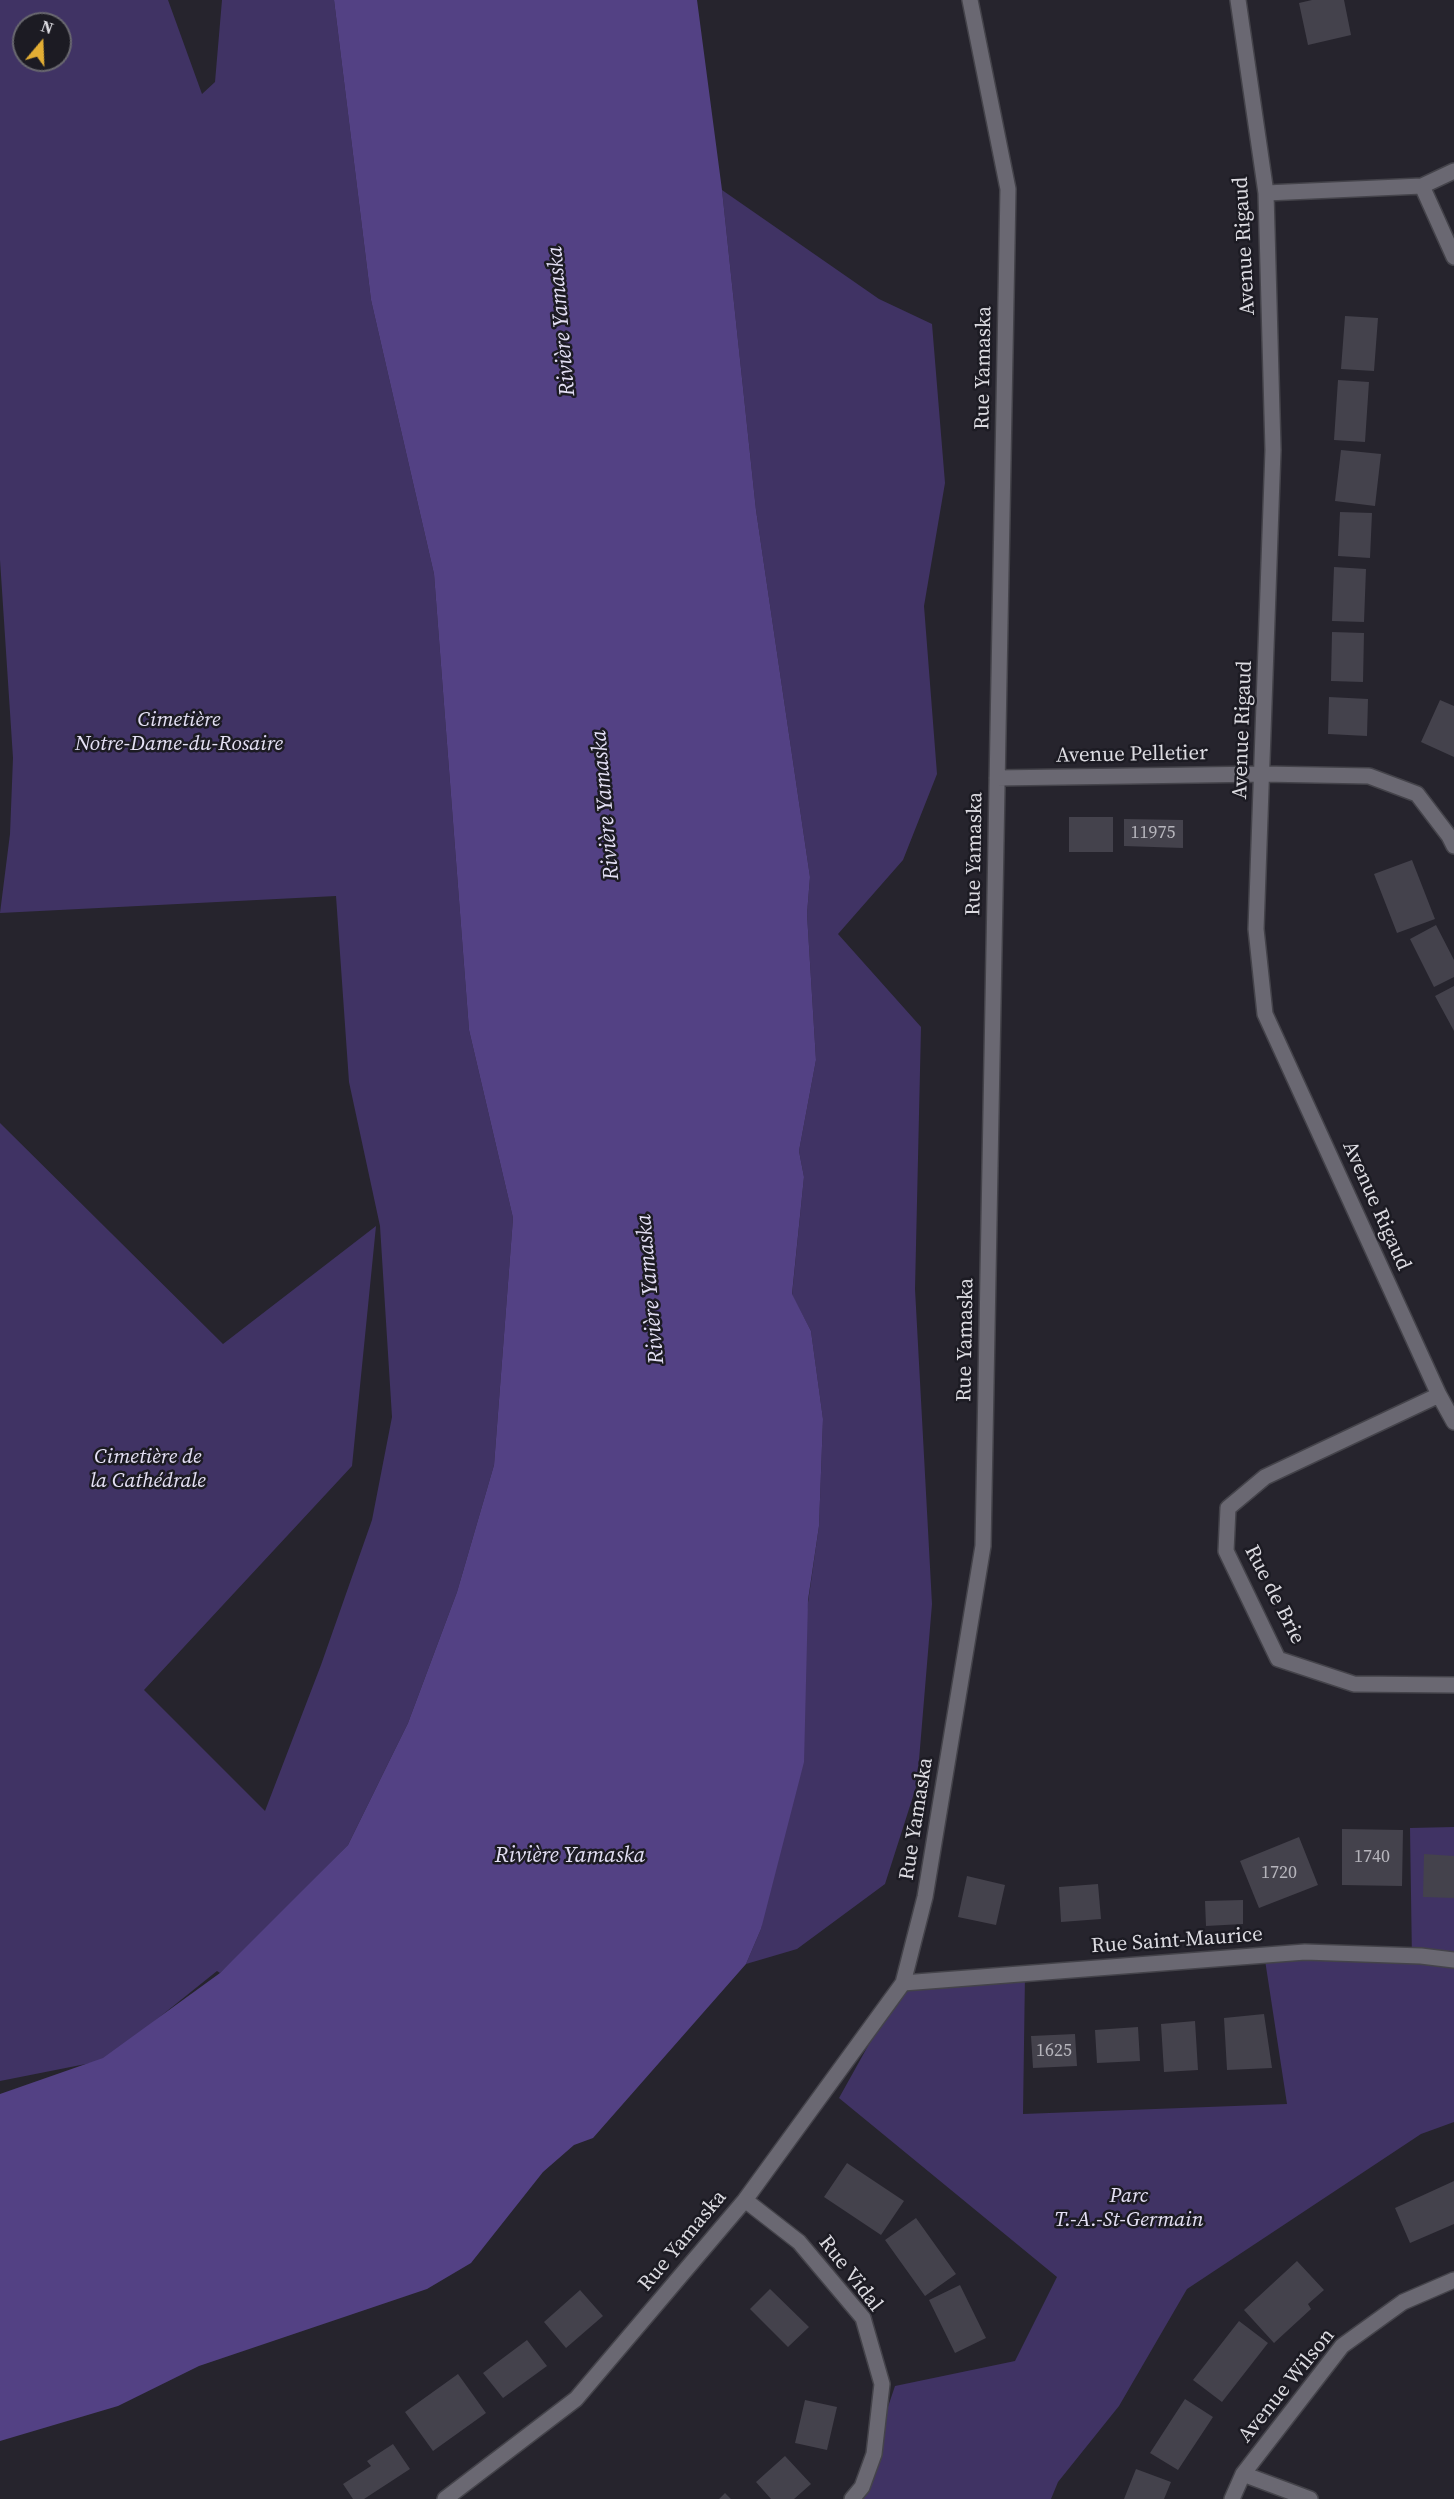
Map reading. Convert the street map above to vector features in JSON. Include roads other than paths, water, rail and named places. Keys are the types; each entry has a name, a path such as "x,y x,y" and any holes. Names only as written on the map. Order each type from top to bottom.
{"street":[{"name":"Rue Yamaska","path":"445,2499 576,2399 745,2200 903,1983 925,1897 983,1546 1008,189 970,0"},
{"name":"Avenue Rigaud","path":"1238,0 1266,193 1273,450 1256,929 1265,1014 1439,1395 1454,1422"},
{"path":"1266,193 1422,186 1454,171"},
{"path":"1422,186 1454,257"},
{"name":"Avenue Pelletier","path":"997,778 1263,774 1369,776 1417,794 1454,846"},
{"name":"Rue de Brie","path":"1439,1395 1265,1477 1228,1508 1226,1551 1278,1659 1354,1684 1454,1685"},
{"name":"Rue Saint-Maurice","path":"903,1983 1305,1952 1421,1956 1454,1960"},
{"name":"Rue Vidal","path":"745,2200 799,2242 863,2318 882,2384 874,2454 862,2487 852,2499"},
{"name":"Avenue Wilson","path":"1232,2499 1243,2474 1342,2346 1403,2302 1454,2280"},
{"path":"1243,2474 1310,2499"}],"water":[{"name":"Rivière Yamaska","path":"334,0 697,0 722,190 756,510 810,877 807,914 816,1060 799,1151 804,1177 792,1294 811,1331 823,1419 819,1526 808,1600 804,1762 761,1929 746,1964 593,2138 574,2145 543,2172 471,2263 427,2289 199,2366 118,2406 0,2441 0,2094 103,2058 220,1973 348,1845 408,1723 457,1592 494,1465 513,1218 469,1030 434,574 371,300"}],"park label":[{"name":"Cimetière Notre-Dame-du-Rosaire","path":"179,733"},
{"name":"Cimetière de la Cathédrale","path":"148,1470"},
{"name":"Parc T.-A.-St-Germain","path":"1129,2209"}]}
